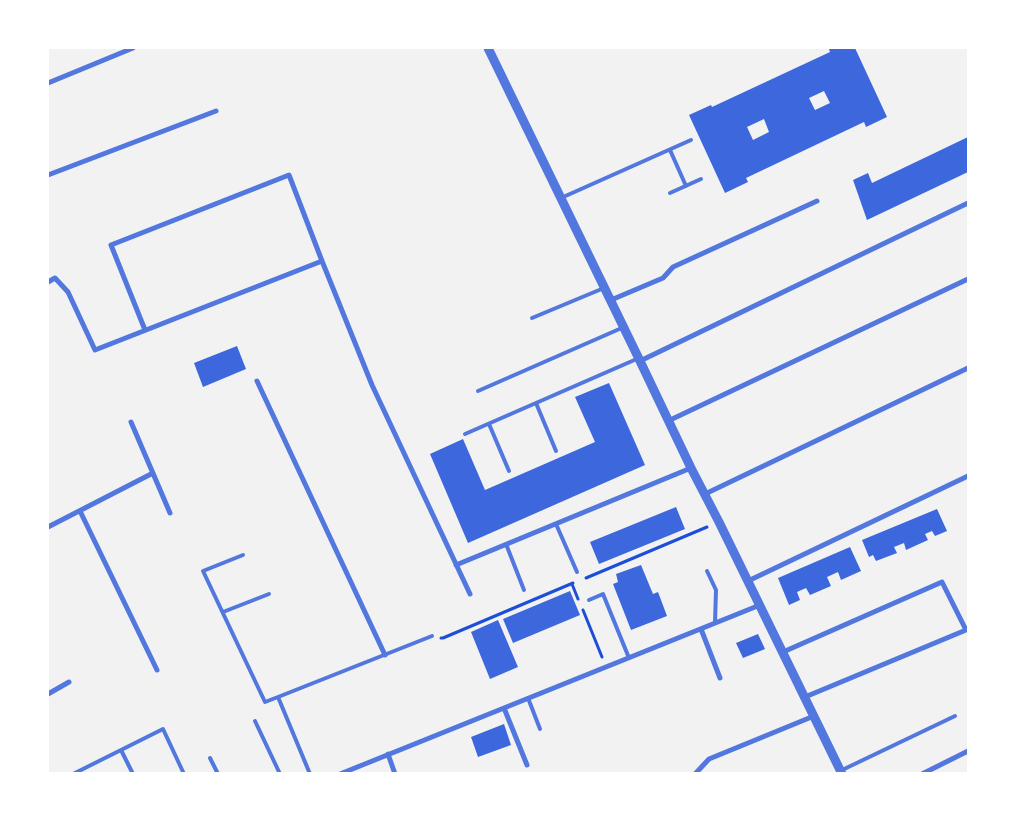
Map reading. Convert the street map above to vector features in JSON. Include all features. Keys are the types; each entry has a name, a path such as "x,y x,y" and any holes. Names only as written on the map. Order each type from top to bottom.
{"street":[{"path":"48,83 133,48"},
{"path":"488,48 668,421 784,652 841,772"},
{"path":"48,175 216,111"},
{"path":"145,330 111,245 289,175 372,385 470,594"},
{"path":"611,300 663,278 673,267 817,201"},
{"path":"639,360 968,203"},
{"path":"48,282 55,278 68,292 95,350 322,260"},
{"path":"668,421 968,279"},
{"path":"705,494 968,368"},
{"path":"257,380 385,655"},
{"path":"131,422 170,513"},
{"path":"456,565 691,468"},
{"path":"48,527 153,473"},
{"path":"748,581 968,476"},
{"path":"80,511 157,670"},
{"path":"784,652 942,582 966,630 805,698"},
{"path":"341,773 760,605"},
{"path":"701,629 720,678"},
{"path":"48,694 69,682"},
{"path":"504,708 527,766"},
{"path":"695,774 709,759 814,716"},
{"path":"922,774 968,751"},
{"path":"388,754 395,774"}],"lane":[{"path":"561,198 691,140"},
{"path":"670,150 686,186"},
{"path":"670,193 701,179"},
{"path":"532,318 604,288"},
{"path":"478,391 624,327"},
{"path":"465,434 639,360"},
{"path":"536,403 556,451"},
{"path":"489,424 509,471"},
{"path":"556,524 576,572"},
{"path":"506,544 524,590"},
{"path":"243,555 204,571 266,702 432,636"},
{"path":"707,571 716,590 715,623"},
{"path":"223,612 269,594"},
{"path":"589,600 603,594 629,658"},
{"path":"278,696 310,774"},
{"path":"528,698 540,729"},
{"path":"841,772 955,716"},
{"path":"255,721 280,774"},
{"path":"73,774 163,729 184,774"},
{"path":"121,750 133,774"},
{"path":"210,758 218,774"}],"path":[{"path":"572,584 606,667"}],"building":[{"path":"855,48 887,117 866,127 864,122 746,178 748,182 725,193 689,115 711,105 712,107 830,52 829,49","holes":["824,91 830,103 815,110 809,98","764,119 769,132 753,140 747,127"]},
{"path":"968,137 968,172 867,220 853,180 868,173 872,183"},
{"path":"237,346 246,369 203,387 194,363"},
{"path":"609,383 645,465 468,543 430,454 463,439 485,490 595,442 575,397"},
{"path":"676,507 685,529 599,564 590,542"},
{"path":"937,509 947,531 935,536 932,531 925,534 928,540 906,550 904,543 894,547 897,553 876,561 873,555 869,557 862,540"},
{"path":"850,547 861,571 841,580 838,572 827,577 831,586 810,595 806,588 797,592 800,600 789,605 778,578"},
{"path":"641,565 653,594 658,592 667,616 631,630 613,584 618,582 616,574"},
{"path":"570,591 580,615 513,643 503,619"},
{"path":"498,620 518,667 490,679 471,632"},
{"path":"758,634 765,649 743,658 736,643"},
{"path":"504,724 511,745 478,757 471,737"}]}
